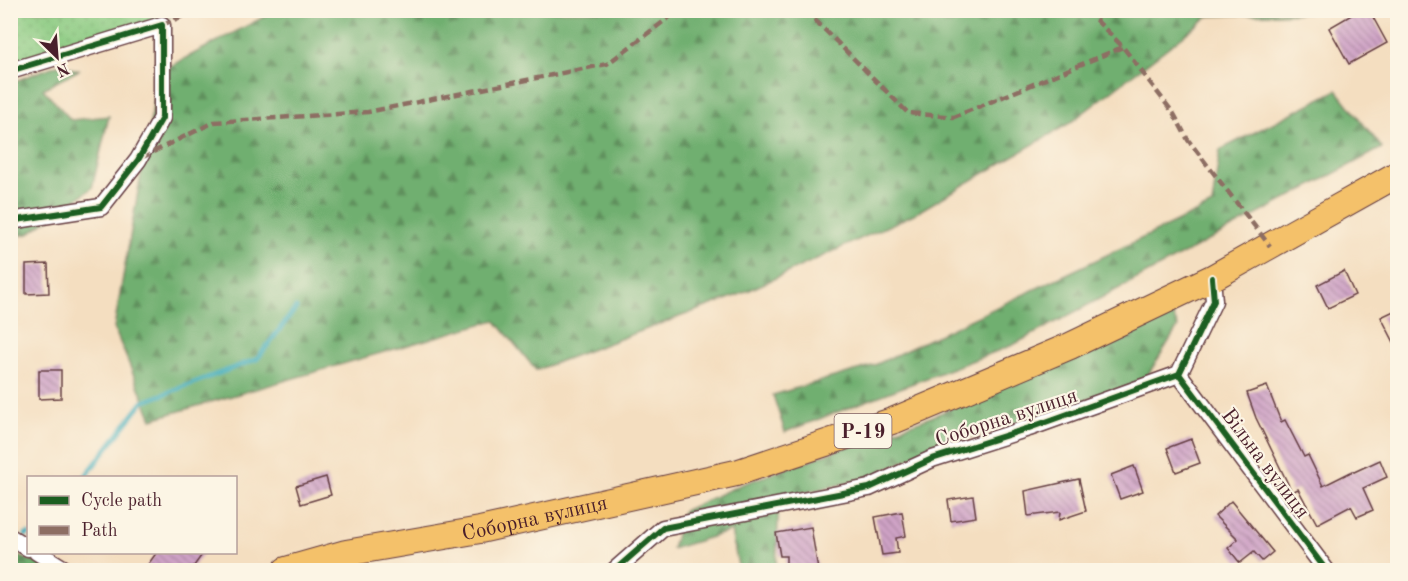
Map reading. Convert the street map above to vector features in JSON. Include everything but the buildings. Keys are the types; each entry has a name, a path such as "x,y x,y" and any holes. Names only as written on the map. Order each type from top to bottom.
{"main road":[{"name":"Соборна вулиця","path":"286,570 346,553 480,530 736,473 895,420 1070,346 1212,278 1398,174"}],"street":[{"path":"10,71 162,25 162,118 138,160 101,207 10,221"},
{"path":"1179,374 1214,301 1212,278"},
{"name":"Соборна вулиця","path":"615,570 663,528 869,488 932,459 1029,428 1179,374"},
{"name":"Вільна вулиця","path":"1179,374 1326,570"},
{"path":"10,537 27,547"},
{"path":"39,554 66,570"}],"green space":[{"path":"11,11 184,11 11,67"},
{"path":"275,11 1317,11 1209,16 1070,123 916,213 741,294 536,370 495,320 152,419 114,328 159,72"},
{"path":"57,65 79,70 43,89 71,120 109,116 92,188 28,234 11,237 10,83"},
{"path":"1337,90 1382,148 1013,345 785,432 773,395 875,365 1212,205 1220,150"},
{"path":"1172,313 1178,327 1144,381 925,451 866,479 779,498 776,570 739,570 731,531 672,549 683,511 740,485 931,417"},
{"path":"10,553 43,565 43,570 11,570"}],"waterway":[{"path":"86,476 143,402 257,359 296,308"}],"marked path":[{"path":"162,25 197,10"},
{"path":"141,158 214,122 368,112 607,64 679,10"},
{"path":"805,10 908,113 954,117 1123,47"},
{"path":"1086,10 1123,47 1174,114 1188,140 1270,246"}],"cycle path":[{"path":"10,71 162,25 162,118 138,160 101,207 10,221"},
{"path":"615,570 663,528 869,488 932,459 1029,428 1179,374 1214,301 1212,278"},
{"path":"1179,374 1326,570"}]}
